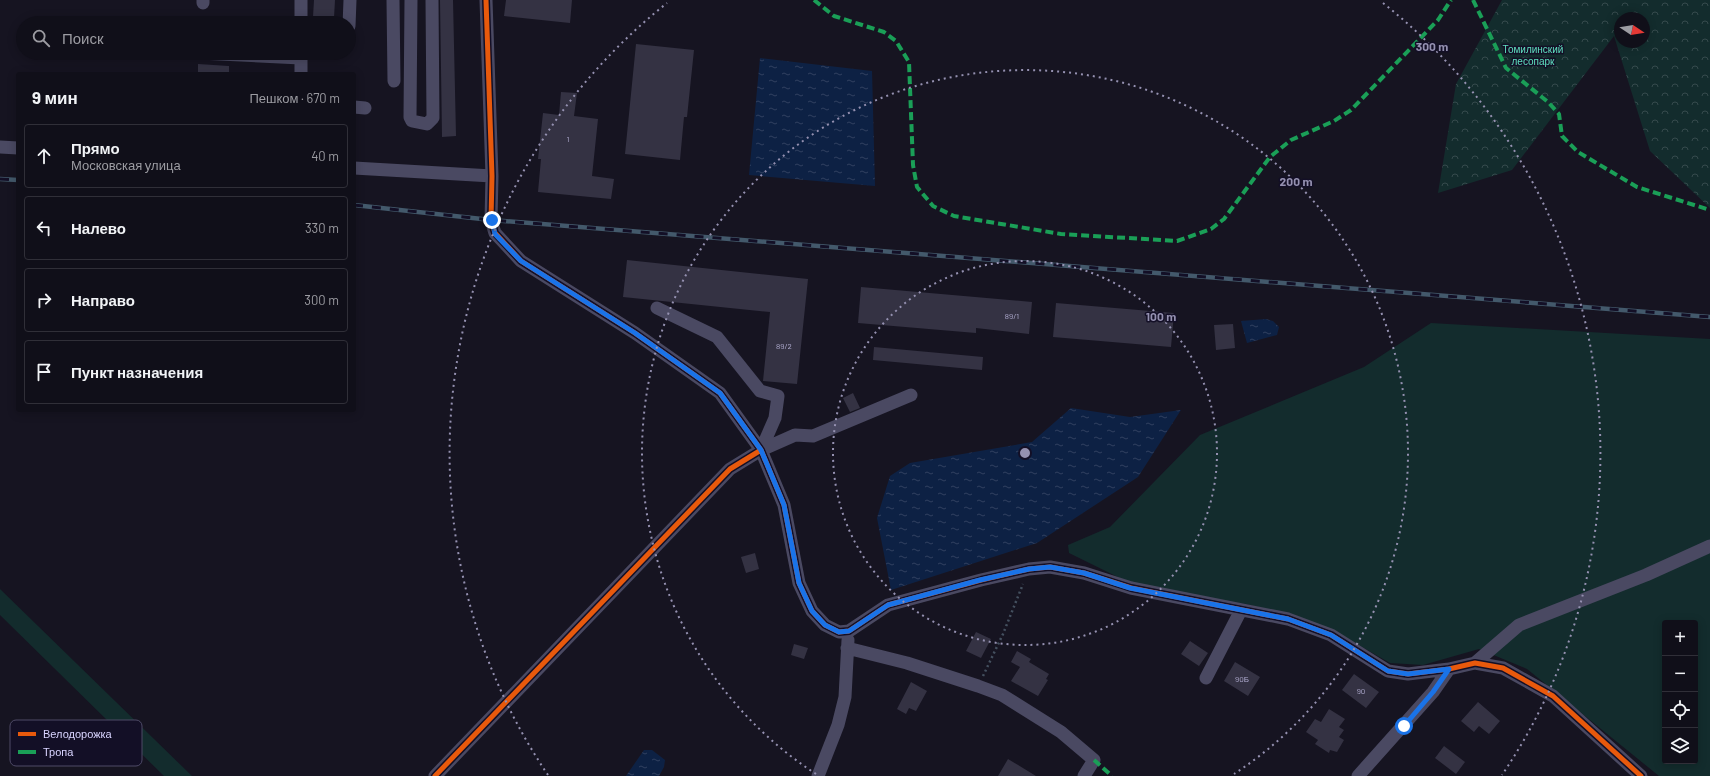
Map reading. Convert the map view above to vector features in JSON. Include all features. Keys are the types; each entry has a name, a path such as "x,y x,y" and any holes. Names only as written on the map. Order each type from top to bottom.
{"street":[{"path":"301,0 301,16"},
{"path":"349,16 350,0"},
{"path":"394,0 394,82"},
{"path":"411,0 410,117 412,121 427,124 433,118 432,0"},
{"path":"486,0 492,220 495,234 521,261 635,333 720,393 761,450 784,505 799,583 812,611 825,625 839,632 849,631 888,605 980,580 1029,569 1050,567 1084,573 1130,588 1197,603 1288,619 1331,635 1388,671 1408,674 1449,669 1476,663 1502,668 1552,696 1641,776"},
{"path":"301,60 301,72"},
{"path":"0,147 16,148"},
{"path":"356,168 492,176"},
{"path":"657,308 717,337 760,391 778,396 775,418 761,450"},
{"path":"435,776 730,469 761,450 795,435 813,436 911,395"},
{"path":"1476,663 1519,625 1646,575 1710,546"},
{"path":"1206,678 1241,610"},
{"path":"818,776 838,725 844,697 849,631"},
{"path":"847,648 908,663 1002,695 1061,732 1094,760 1084,776"},
{"path":"1358,776 1433,692 1449,669"}],"path":[{"path":"978,686 1003,634 1029,569"}],"green space":[{"name":"Томилинский лесопарк","path":"1502,0 1710,0 1710,208 1650,151 1618,48 1650,48 1650,12 1614,12 1614,36 1512,170 1438,193 1456,84"},
{"path":"1431,323 1710,339 1710,776 1659,776 1527,669 1479,649 1423,665 1390,663 1334,631 1291,615 1246,604 1198,598 1132,584 1069,553 1068,545 1110,527 1200,435 1364,367"},
{"path":"0,589 135,720 107,720 0,615"},
{"path":"142,727 192,776 164,776 142,754"}],"water":[{"path":"760,58 872,71 875,186 749,175"},
{"path":"1266,319 1273,321 1279,327 1277,335 1247,343 1241,321"},
{"path":"1071,408 1130,417 1181,410 1138,477 1037,543 891,590 877,518 890,476 910,463 1032,442"},
{"path":"644,750 652,750 665,760 664,767 659,776 626,776"}],"building":[{"path":"314,0 335,0 334,16 313,16"},
{"path":"440,0 453,0 456,136 442,137"},
{"path":"506,0 572,0 570,23 504,16"},
{"path":"636,44 694,50 687,117 684,117 680,160 625,154"},
{"path":"198,64 229,66 229,72 198,72"},
{"path":"561,92 577,93 574,116 598,119 592,176 614,179 611,199 538,192 541,159 538,159 543,113 559,115"},
{"path":"627,260 808,279 797,384 763,381 770,312 623,297"},
{"path":"861,287 1032,302 1029,334 976,328 976,333 858,323"},
{"path":"1056,303 1174,313 1171,347 1053,337"},
{"path":"1233,324 1235,348 1216,350 1214,325"},
{"path":"874,347 983,357 982,370 873,360"},
{"path":"853,393 860,408 850,412 843,398"},
{"path":"755,553 759,569 746,573 741,557"},
{"path":"976,632 991,639 981,658 966,651"},
{"path":"1190,641 1208,653 1199,666 1181,654"},
{"path":"794,644 808,648 804,659 791,655"},
{"path":"1017,651 1031,659 1029,662 1049,674 1046,679 1048,680 1038,696 1011,681 1020,667 1011,662"},
{"path":"1235,662 1260,677 1248,696 1224,681"},
{"path":"1354,674 1379,692 1366,708 1342,690"},
{"path":"911,682 927,691 916,711 909,708 906,714 897,709"},
{"path":"1478,702 1500,721 1489,734 1479,726 1474,732 1461,721"},
{"path":"1329,709 1345,719 1339,727 1344,730 1339,737 1344,740 1337,752 1330,750 1329,753 1315,744 1318,740 1306,732 1315,719 1321,722"},
{"path":"1444,746 1465,762 1456,774 1435,758"},
{"path":"1008,759 1036,776 998,776"}],"railway":[{"path":"0,179 16,180"},
{"path":"356,205 491,220 1710,317"}],"marked path":[{"path":"814,0 834,16 884,32 896,41 909,62 913,165 917,187 933,206 954,216 1061,234 1177,241 1211,229 1224,219 1270,157 1291,140 1334,121 1351,110 1438,20 1451,0"},
{"path":"1473,0 1506,68 1548,102 1559,114 1562,136 1578,152 1637,187 1710,210"},
{"path":"1094,760 1112,776"}],"cycle path":[{"path":"486,0 492,176 491,220 495,233 521,261 635,333 720,393 761,450 784,505 799,583 812,611 825,625 839,632 849,631 888,605 981,580 1029,569 1050,567 1084,573 1131,588 1288,619 1331,635 1388,671 1408,674 1449,669 1475,663 1503,668 1553,696 1641,776"},
{"path":"435,776 730,469 761,450"}],"route":[{"path":"492,220 495,234 521,261 635,333 720,393 761,450 784,505 799,583 812,611 825,625 839,632 849,631 888,605 980,580 1029,569 1050,567 1084,573 1130,588 1197,603 1288,619 1331,635 1388,671 1408,674 1449,669 1433,692 1404,726"}]}
